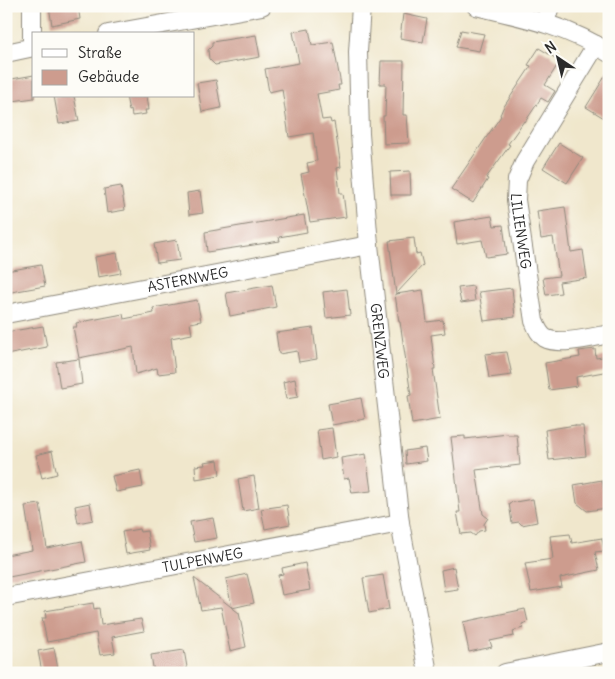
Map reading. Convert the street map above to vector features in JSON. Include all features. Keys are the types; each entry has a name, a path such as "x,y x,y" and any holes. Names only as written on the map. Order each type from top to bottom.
{"street":[{"path":"32,6 33,32"},
{"path":"116,32 194,12 262,6"},
{"name":"GRENZWEG","path":"361,6 358,52 360,134 369,245 400,524 428,673"},
{"path":"476,6 547,14 568,31 602,49"},
{"path":"6,53 32,47"},
{"name":"LILIENWEG","path":"602,49 525,161 517,180 516,200 534,321 538,331 545,338 560,342 609,334"},
{"name":"ASTERNWEG","path":"6,314 369,245"},
{"name":"TULPENWEG","path":"6,597 400,524"},
{"path":"505,673 609,652"}],"building":[{"path":"49,6 78,6 80,19 52,25"},
{"path":"403,14 427,19 423,42 400,38"},
{"path":"309,29 312,45 333,42 341,85 338,85 339,90 317,94 322,120 330,119 331,123 334,122 341,167 337,168 340,193 343,193 346,217 310,222 301,174 309,172 307,163 317,161 313,133 289,137 282,89 269,92 265,69 299,63 293,32"},
{"path":"461,30 484,34 479,51 456,47"},
{"path":"256,35 260,57 215,65 209,59 208,50 212,46 212,42"},
{"path":"539,48 560,61 545,85 555,91 548,102 541,98 524,121 508,144 510,145 486,178 488,179 473,203 451,189 501,116 503,108 531,66 528,65"},
{"path":"381,61 404,61 403,115 407,115 409,143 384,144 383,116 385,116 386,84 380,84"},
{"path":"609,70 609,121 586,107"},
{"path":"32,75 32,98 34,98 6,102 6,80"},
{"path":"216,80 221,108 202,112 197,83"},
{"path":"54,98 74,98 79,121 59,124"},
{"path":"126,98 147,98 149,110 145,110 146,114 132,116 131,110 129,111"},
{"path":"559,143 583,158 567,183 543,168"},
{"path":"410,171 411,195 391,195 390,172"},
{"path":"121,186 125,210 107,213 104,189"},
{"path":"200,191 203,213 189,215 187,193"},
{"path":"565,207 571,252 583,250 587,278 559,282 561,293 546,295 543,278 559,276 553,237 541,239 537,211"},
{"path":"304,215 307,232 279,237 280,241 207,252 205,232"},
{"path":"492,216 494,226 503,225 507,254 486,257 482,240 457,244 454,222"},
{"path":"414,238 416,254 420,253 423,265 396,294 389,241"},
{"path":"177,240 180,260 157,263 154,244"},
{"path":"117,253 121,273 98,277 95,257"},
{"path":"41,265 45,286 6,293 6,271"},
{"path":"272,285 276,307 230,316 226,293"},
{"path":"473,286 475,301 461,303 458,288"},
{"path":"512,288 515,317 484,321 479,292"},
{"path":"347,289 350,315 326,318 323,292"},
{"path":"423,290 427,322 443,320 445,333 431,335 435,369 433,369 440,419 412,424 408,396 411,395 395,294"},
{"path":"197,300 201,321 190,323 192,334 171,338 175,372 158,374 157,368 136,374 133,347 79,358 73,327 77,327 76,323 123,314 124,319 154,313 153,308"},
{"path":"43,326 47,347 6,355 6,332"},
{"path":"313,328 317,359 299,362 297,351 279,354 276,333"},
{"path":"595,349 596,358 609,356 609,371 576,377 577,386 549,390 545,363 580,357 579,351"},
{"path":"507,352 512,375 489,378 485,354"},
{"path":"79,359 82,384 60,388 56,362"},
{"path":"295,379 298,397 286,399 283,382"},
{"path":"361,398 365,419 332,425 328,404"},
{"path":"575,425 583,426 586,456 549,460 545,430"},
{"path":"332,428 336,457 321,460 317,430"},
{"path":"508,434 517,435 520,465 476,470 483,514 488,518 484,524 485,530 479,531 475,536 471,533 461,534 457,512 460,512 451,437 465,436 465,439"},
{"path":"425,448 427,461 406,464 405,451"},
{"path":"52,451 57,474 42,478 36,455"},
{"path":"366,454 371,491 352,493 349,478 344,479 341,458"},
{"path":"218,460 220,475 196,479 195,466 205,465 204,462"},
{"path":"140,470 143,487 116,492 112,476"},
{"path":"254,476 259,508 243,511 238,479"},
{"path":"602,480 607,508 587,511 577,503 574,485"},
{"path":"533,499 537,522 522,525 519,522 512,523 509,503"},
{"path":"90,503 93,520 78,523 75,506"},
{"path":"40,504 47,548 82,541 86,562 9,577 6,555 32,550 25,506"},
{"path":"287,505 290,524 265,529 261,509"},
{"path":"213,518 217,538 194,542 190,522"},
{"path":"139,529 140,532 147,531 150,550 126,554 122,532"},
{"path":"570,534 572,543 602,538 604,551 595,552 599,570 560,578 562,587 531,592 525,563 553,559 550,536"},
{"path":"305,563 310,590 282,595 278,575 283,574 282,568"},
{"path":"454,567 458,589 444,591 441,570"},
{"path":"247,574 254,603 232,608 226,579"},
{"path":"383,575 389,609 369,613 363,578"},
{"path":"194,578 239,613 246,647 230,651 221,607 201,610"},
{"path":"93,603 94,609 99,608 101,625 141,619 144,631 112,637 115,653 100,655 96,633 47,642 42,618 46,618 45,611"},
{"path":"525,609 528,622 522,624 523,628 513,631 514,636 490,641 492,647 469,652 463,622"},
{"path":"54,648 58,669 42,672 38,651"},
{"path":"184,650 188,673 154,673 151,655"}]}
